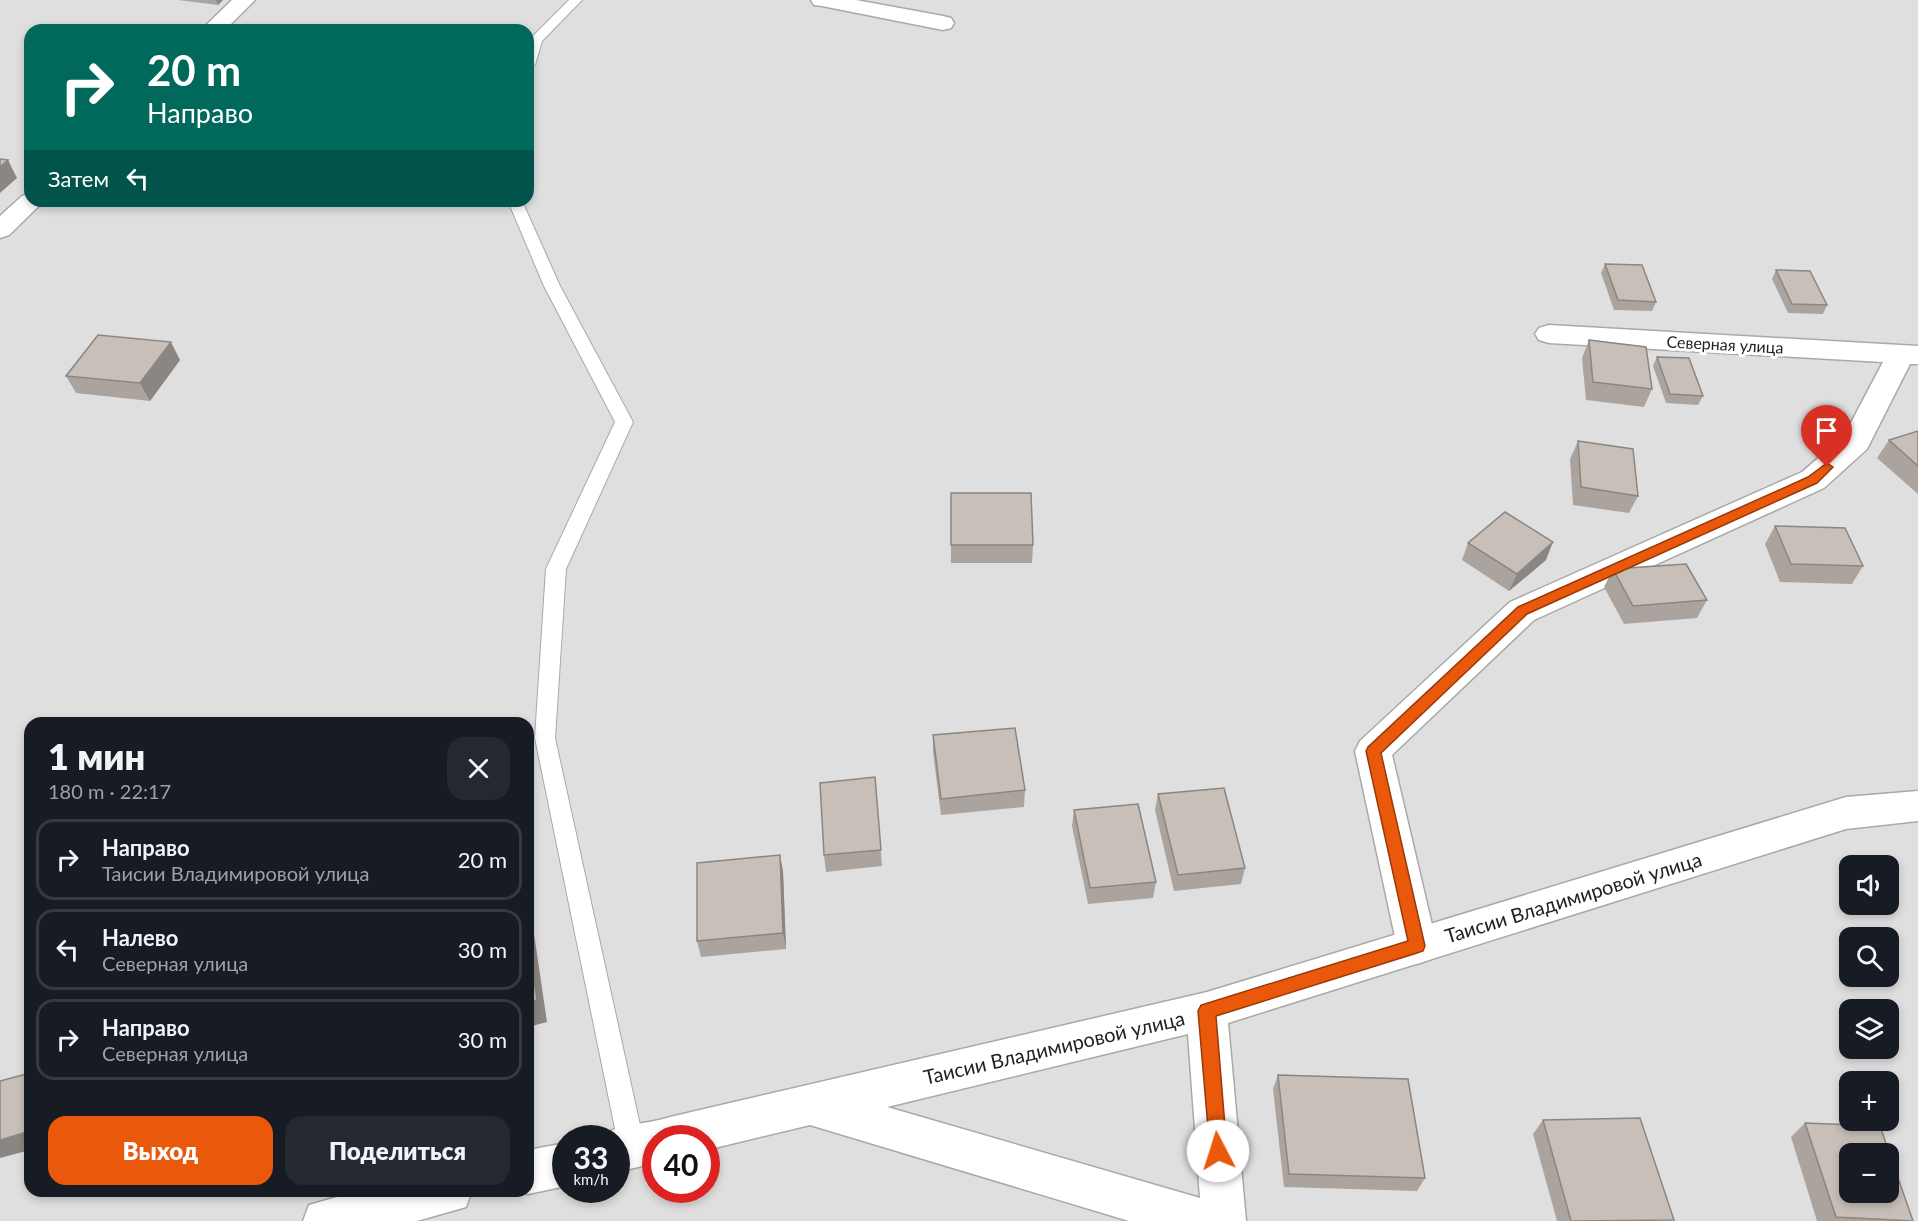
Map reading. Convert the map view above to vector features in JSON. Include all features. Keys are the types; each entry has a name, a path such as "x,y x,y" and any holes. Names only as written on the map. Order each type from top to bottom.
{"street":[{"path":"218,24 243,0"},
{"path":"822,0 943,23"},
{"path":"0,230 25,207"},
{"name":"Северная улица","path":"1417,946 1373,751 1522,611 1813,480 1856,442 1910,354 1549,334"},
{"name":"Таисии Владимировой улица","path":"720,1127 1207,1011 1846,813 1918,806"},
{"path":"1207,1011 1224,1221"},
{"path":"811,1105 1203,1221"},
{"path":"534,1172 552,1167"},
{"path":"325,1221 425,1197"}],"lane":[{"path":"534,46 536,40 576,0"},
{"path":"517,207 552,286 624,422 556,569 545,738 642,1137"}],"shaded area":[{"path":"0,0 1918,0 1918,1221 0,1221"}],"building":[{"path":"0,159 8,160 0,167"},
{"path":"1605,264 1642,265 1656,302 1618,300"},
{"path":"1776,270 1810,271 1827,305 1792,304"},
{"path":"98,335 171,342 140,383 66,376"},
{"path":"1589,340 1646,347 1652,389 1593,382"},
{"path":"1657,357 1689,358 1703,396 1670,394"},
{"path":"1918,431 1918,466 1889,440"},
{"path":"1578,441 1633,449 1638,496 1581,487"},
{"path":"951,493 1031,493 1033,545 951,545"},
{"path":"1505,512 1553,542 1517,574 1468,543"},
{"path":"1775,526 1845,528 1863,566 1791,564"},
{"path":"1686,564 1707,600 1633,606 1613,569"},
{"path":"1015,728 1025,790 941,799 933,735"},
{"path":"875,777 881,850 824,855 820,783"},
{"path":"1224,788 1245,868 1178,875 1158,794"},
{"path":"1138,804 1156,882 1090,888 1074,810"},
{"path":"780,855 783,933 697,941 697,863"},
{"path":"534,979 537,1000 534,1001"},
{"path":"24,1075 24,1133 0,1140 0,1081"},
{"path":"1278,1075 1408,1079 1425,1178 1289,1174"},
{"path":"1640,1118 1674,1220 1571,1221 1543,1120"},
{"path":"1805,1123 1839,1124 1839,1131 1882,1131 1886,1143 1839,1143 1839,1203 1899,1203 1899,1181 1913,1221 1836,1217"}],"route":[{"path":"1218,1151 1207,1011 1417,946 1373,751 1522,611 1813,480 1827,467"}]}
